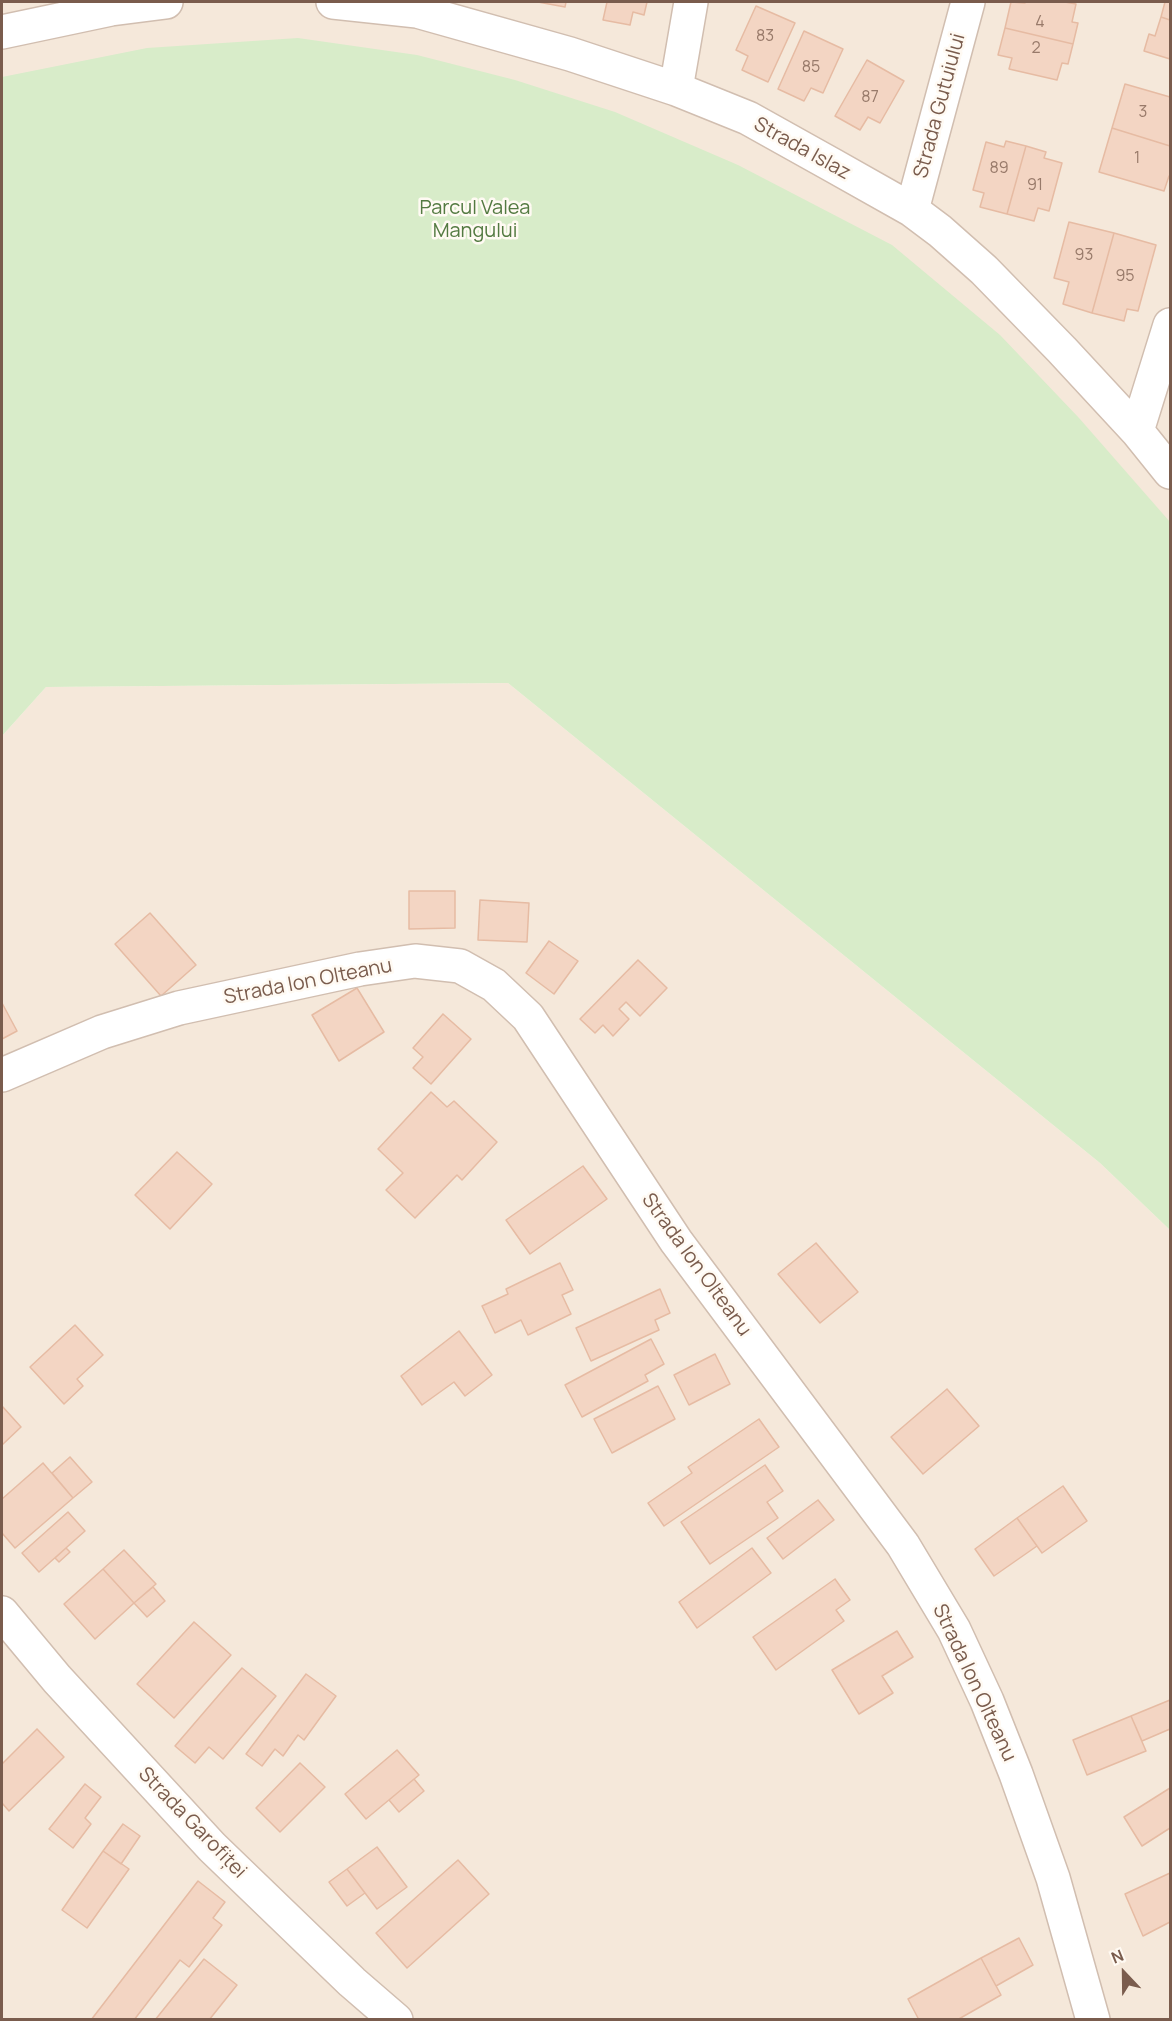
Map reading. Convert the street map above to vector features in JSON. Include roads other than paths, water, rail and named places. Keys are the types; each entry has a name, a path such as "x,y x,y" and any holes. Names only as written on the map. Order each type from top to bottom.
{"street":[{"path":"2,32 111,9 166,2"},
{"name":"Strada Islaz","path":"333,2 418,6 676,88 748,118 912,210 984,270 1137,431 1170,472"},
{"path":"676,88 691,2"},
{"name":"Strada Gutuiului","path":"912,210 968,2"},
{"path":"1137,431 1170,325"},
{"name":"Strada Ion Olteanu","path":"2,1076 102,1032 179,1008 360,969 414,961 460,966 494,985 528,1017 676,1241 903,1545 954,1630 987,1701 1049,1867 1093,2019"},
{"name":"Strada Garofiței","path":"2,1613 57,1679 212,1847 352,1982 396,2019"}],"park label":[{"name":"Parcul Valea Mangului","path":"475,220"}]}
